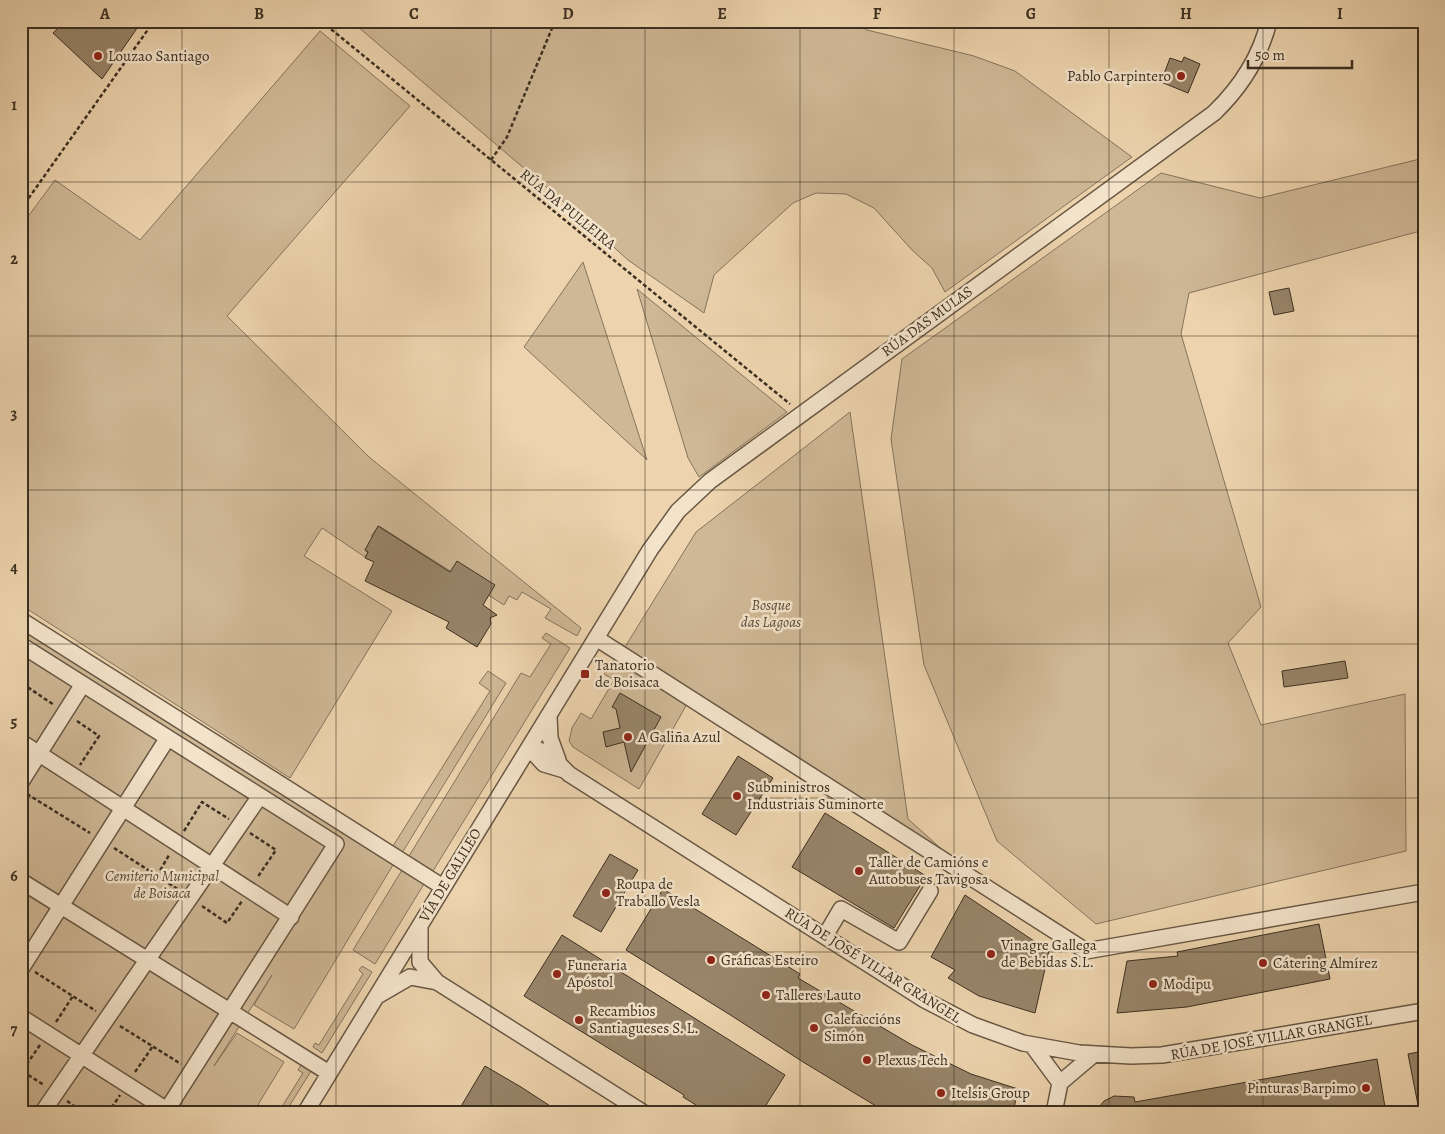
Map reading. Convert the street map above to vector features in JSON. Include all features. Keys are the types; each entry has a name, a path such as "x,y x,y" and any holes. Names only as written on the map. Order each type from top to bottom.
{"street":[{"name":"RÚA DAS MULAS","path":"596,638 650,550 678,511 710,481 1214,113 1248,74 1262,44 1269,21"},
{"path":"21,620 443,886"},
{"name":"VÍA DE GALILEO","path":"305,1113 596,638"},
{"path":"596,638 1086,951 1424,892"},
{"path":"21,644 167,739 336,844 166,1111 21,1017"},
{"path":"21,782 83,684"},
{"path":"549,716 554,751 564,770"},
{"path":"21,968 167,739"},
{"path":"21,742 290,917"},
{"name":"RÚA DE JOSÉ VILLAR GRANGEL","path":"529,748 547,752 564,770 948,1013 997,1034 1032,1045 1094,1055 1162,1055 1424,1011"},
{"name":"RÚA DE JOSÉ VILLAR GRANGEL","path":"510,776 536,768 564,770"},
{"path":"42,1113 260,796"},
{"path":"21,881 330,1073"},
{"path":"825,936 841,909 899,942 930,891"},
{"path":"376,997 415,973 420,962 420,925"},
{"path":"406,949 414,954 437,982 644,1113"},
{"path":"392,971 410,977 437,982"},
{"path":"1032,1045 1061,1078"},
{"path":"1054,1113 1065,1051"},
{"path":"1061,1078 1094,1055"}],"path":[{"path":"21,209 154,21"},
{"name":"RÚA DA PULLEIRA","path":"320,21 801,413"},
{"path":"491,160 507,137 556,21"},
{"path":"73,996 22,1070 84,1113"}],"green space":[{"path":"351,21 850,21 867,30 974,56 1015,71 1132,157 945,292 932,268 912,250 874,208 846,194 816,193 793,203 714,275 704,313 628,260 566,204"},
{"path":"320,31 410,106 227,316 369,457 581,628 577,636 545,618 551,609 522,592 517,600 509,596 504,605 379,526 371,536 373,538 365,550 368,553 365,557 322,528 304,556 392,611 290,778 21,605 21,226 55,180 140,240"},
{"path":"1424,158 1424,230 1189,293 1181,334 1261,607 1228,643 1261,725 1405,694 1406,851 1096,924 997,841 924,665 891,439 902,359 1161,173 1260,198"},
{"path":"583,262 647,460 524,347"},
{"path":"637,289 787,412 699,477 688,458"},
{"name":"Bosque das Lagoas","path":"850,412 908,819 955,861 625,647 696,532"},
{"name":"Cemiterio Municipal de Boisaca","path":"21,628 393,865 294,1029 254,1005 272,975 214,1066 237,1033 284,1062 253,1113 21,1113"},
{"path":"546,633 570,648 433,871 409,856 521,673 530,677 551,644 542,638"},
{"path":"616,656 687,704 639,789 573,747 569,741 572,728 581,713 591,719 614,680 604,674"},
{"path":"488,671 506,683 402,853 393,846 490,691 479,683"},
{"path":"402,870 424,884 375,964 353,950"},
{"path":"362,966 372,972 322,1053 313,1047 315,1043 319,1045 363,974 359,970"},
{"path":"301,1065 311,1071 285,1113 278,1113 303,1073 298,1070"}],"building":[{"name":"Louzao Santiago","path":"60,21 142,21 102,79 53,33 61,25"},
{"path":"1184,57 1200,64 1188,93 1161,82 1170,58 1182,62"},
{"path":"1289,288 1294,311 1274,315 1269,292"},
{"path":"378,526 450,572 457,561 495,585 483,605 497,615 490,618 491,624 477,647 446,628 449,622 365,581 374,562 365,558 368,552 365,550"},
{"path":"1345,661 1348,678 1284,687 1282,671"},
{"name":"A Galiña Azul","path":"620,693 661,717 631,772 624,742 606,747 603,732 620,728 616,709 612,707"},
{"name":"Subministros Industriais Suminorte","path":"738,756 773,778 736,835 702,814"},
{"name":"Taller de Camións e Autobuses Tavigosa","path":"825,813 926,876 894,928 792,867"},
{"name":"Roupa de Traballo Vesla","path":"610,854 638,870 601,932 573,916"},
{"path":"663,889 800,974 798,978 912,1045 971,1074 1018,1089 1013,1113 871,1113 876,1106 626,950"},
{"name":"Vinagre Gallega de Bebidas S.L.","path":"965,895 1049,951 1035,1013 979,996 948,978 955,970 931,957"},
{"path":"1319,924 1330,979 1187,1007 1117,1013 1127,961 1178,956 1177,952"},
{"path":"562,935 785,1075 761,1113 709,1113 683,1097 684,1095 524,996"},
{"path":"1424,1051 1424,1104 1418,1105 1408,1054"},
{"path":"1377,1059 1386,1113 1094,1113 1104,1101 1114,1096 1134,1097 1135,1102"},
{"path":"485,1066 521,1087 561,1113 457,1113"}],"place":[{"name":"Louzao Santiago","path":"98,56"},
{"name":"Pablo Carpintero","path":"1181,76"},
{"name":"Tanatorio de Boisaca","path":"585,674"},
{"name":"A Galiña Azul","path":"628,737"},
{"name":"Subministros Industriais Suminorte","path":"737,796"},
{"name":"Taller de Camións e Autobuses Tavigosa","path":"859,871"},
{"name":"Roupa de Traballo Vesla","path":"606,893"},
{"name":"Vinagre Gallega de Bebidas S.L.","path":"991,954"},
{"name":"Gráficas Esteiro","path":"711,960"},
{"name":"Cátering Almírez","path":"1263,963"},
{"name":"Funeraria Apóstol","path":"557,974"},
{"name":"Modipu","path":"1153,984"},
{"name":"Talleres Lauto","path":"766,995"},
{"name":"Recambios Santiagueses S. L.","path":"579,1020"},
{"name":"Calefaccións Simón","path":"814,1028"},
{"name":"Plexus Tech","path":"867,1060"},
{"name":"Pinturas Barpimo","path":"1366,1088"},
{"name":"Itelsis Group","path":"941,1093"}]}
